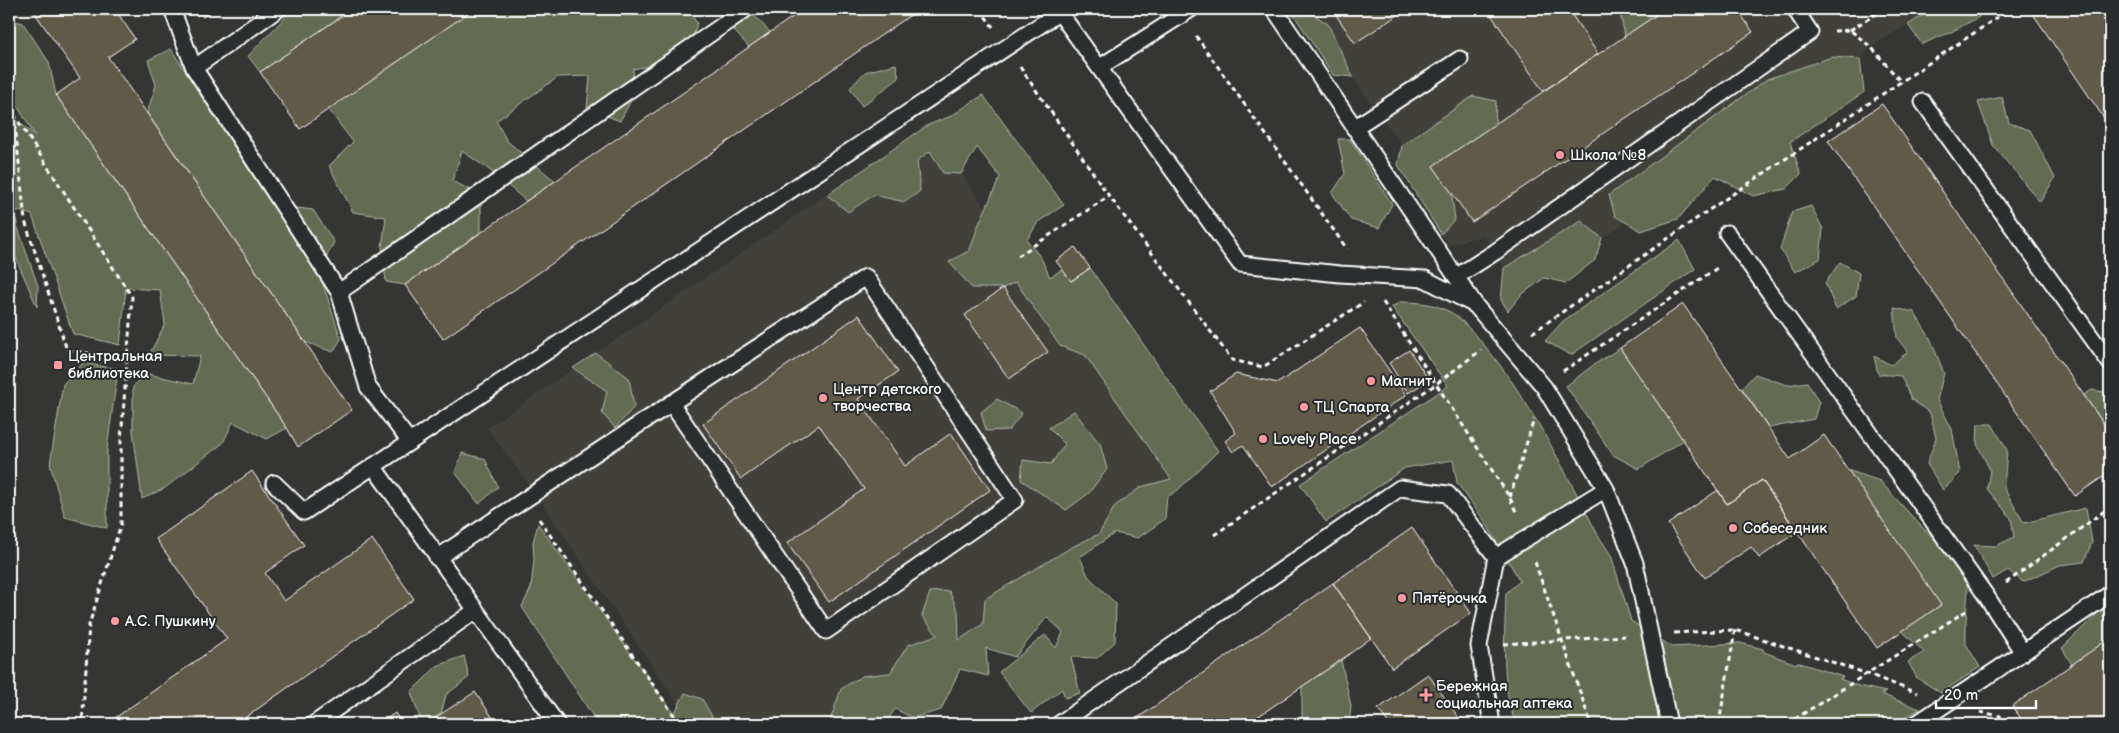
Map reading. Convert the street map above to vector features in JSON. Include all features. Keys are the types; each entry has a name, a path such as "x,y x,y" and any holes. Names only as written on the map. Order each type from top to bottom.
{"lane":[{"path":"172,9 194,68 339,292 368,387 410,442"},
{"path":"194,68 278,9"},
{"path":"339,292 746,9"},
{"path":"1274,9 1474,305 1544,387 1606,489 1635,564 1669,724"},
{"path":"1456,277 1495,252 1810,32 1795,9"},
{"path":"274,483 304,512 1007,47 1058,11 1240,264 1366,276 1425,279 1474,305"},
{"path":"1100,67 1187,12"},
{"path":"1354,128 1460,59"},
{"path":"1923,102 2110,363"},
{"path":"1727,233 2023,652"},
{"path":"437,558 671,403 866,277 1015,500 826,631 671,403"},
{"path":"373,466 557,724"},
{"path":"1059,724 1400,488 1448,494 1496,557"},
{"path":"1492,724 1479,646 1496,557 1606,489"},
{"path":"1916,724 2110,594"},
{"path":"316,724 475,611"}],"path":[{"path":"980,9 1109,196 1232,360 1263,367 1377,294"},
{"path":"1810,32 1850,30 1884,9"},
{"path":"1214,535 1436,384 1499,336 1533,333 1709,210 1902,83 2010,9"},
{"path":"1187,12 1366,276 1510,498 1526,538 1591,724"},
{"path":"1850,30 1871,47 1902,83 1923,102"},
{"path":"9,107 132,297 121,440 121,524 89,625 82,724"},
{"path":"14,114 25,221 67,350 128,359"},
{"path":"1018,256 1109,196"},
{"path":"1510,498 1544,387 1567,367 1742,252"},
{"path":"526,498 680,724"},
{"path":"1788,724 1986,598 2110,507"},
{"path":"1719,724 1735,630"},
{"path":"1479,646 1562,639 1735,630 1868,674 1945,704"}],"shaded area":[{"name":"Школа №8","path":"1290,9 1932,9 1871,47 1860,59 1521,295 1484,235 1449,245 1398,165 1402,145 1353,78 1333,75"},
{"name":"Центр детского творчества","path":"928,125 1178,490 836,724 692,724 535,493 487,428"}],"green space":[{"path":"293,9 352,9 260,72 248,56"},
{"path":"474,9 687,9 697,23 687,59 633,69 634,95 620,121 587,108 590,76 558,77 496,121 507,141 555,181 526,201 491,171 462,151 452,181 481,195 481,232 405,285 386,282 382,247 386,217 353,212 329,166 353,142 328,109"},
{"path":"714,9 748,9 770,32 749,47"},
{"path":"1290,9 1305,9 1328,24 1353,77 1333,75"},
{"path":"1619,9 1665,9 1625,36"},
{"path":"1932,9 1980,9 1979,17 1951,32 1922,44 1908,25"},
{"path":"9,19 23,23 49,62 56,95 287,428 267,439 233,422 223,443 165,488 142,499 133,431 133,387 144,373 193,384 200,356 149,355 165,324 160,290 126,288 120,345 73,334 32,215 16,210 17,225 38,286 37,307 9,242 9,114 35,135 9,93"},
{"path":"171,49 272,205 313,210 334,242 319,272 341,339 333,352 305,342 147,113 156,85 148,60"},
{"path":"1832,57 1860,59 1864,92 1790,142 1801,174 1786,189 1753,196 1715,176 1678,219 1641,231 1615,216 1609,195 1767,79"},
{"path":"896,64 899,78 862,106 850,88 865,72"},
{"path":"983,95 1064,205 1038,222 1027,240 1041,258 1050,277 1063,269 1072,281 1090,268 1218,451 1178,490 1167,497 1165,519 1138,538 1115,533 1080,557 1088,576 1116,604 1115,642 1097,658 1071,657 1080,693 1065,698 1062,689 1031,713 999,672 1045,635 1056,648 1063,632 1047,617 1015,657 986,648 988,676 960,669 941,710 913,718 895,709 885,724 829,724 841,689 862,676 890,673 908,645 937,635 922,616 930,592 949,591 958,611 959,640 983,624 985,599 1072,547 1099,534 1115,506 1141,487 1171,479 1085,355 1060,346 1016,282 1003,288 972,288 949,262 970,250 978,226 1000,177 977,147 961,174 943,173 930,151 917,161 920,191 905,202 874,195 848,212 827,195 928,125 951,116"},
{"path":"1473,96 1496,101 1495,124 1434,166 1451,191 1455,219 1441,234 1398,165 1402,145"},
{"path":"2002,97 2009,123 2030,130 2055,178 2040,202 1993,145 1978,102"},
{"path":"1338,139 1350,139 1392,204 1379,228 1351,220 1332,193 1345,174"},
{"path":"1811,206 1823,229 1820,259 1795,272 1780,249 1792,212"},
{"path":"1581,221 1602,238 1595,260 1566,283 1544,278 1521,295 1508,311 1501,300 1504,268"},
{"path":"1679,240 1695,269 1571,355 1545,341 1563,321"},
{"path":"1840,262 1859,273 1856,296 1836,309 1825,283"},
{"path":"1400,302 1431,305 1452,313 1479,339 1497,361 1544,434 1598,535 1611,555 1631,621 1672,647 1740,643 1763,649 1764,652 1796,664 1797,662 1843,677 1840,679 1858,686 1886,692 1881,694 1920,709 1895,724 1516,724 1511,709 1506,677 1505,625 1506,593 1520,581 1484,520 1457,483 1453,460 1405,468 1326,522 1300,484 1448,386 1392,307"},
{"path":"1894,308 1914,312 1930,338 1944,373 1937,400 1952,429 1960,473 1943,490 1927,464 1936,438 1930,413 1911,399 1901,376 1878,374 1874,356 1891,365 1908,352 1897,338"},
{"path":"1620,348 1684,440 1639,469 1613,455 1566,386"},
{"path":"596,353 629,378 634,407 615,428 602,413 607,391 573,368"},
{"path":"83,363 118,369 107,449 107,528 65,517 50,464 63,384"},
{"path":"1755,374 1787,385 1807,382 1819,402 1814,419 1769,428 1742,388"},
{"path":"2092,390 2110,393 2110,433 2084,395"},
{"path":"997,399 1022,413 1009,430 986,431 981,412"},
{"path":"1074,411 1100,444 1107,469 1088,494 1066,510 1021,480 1023,460 1051,464 1065,444 1049,428"},
{"path":"1978,424 1992,424 2007,450 2004,488 2024,523 2086,508 2092,542 2084,562 2060,565 2023,582 2008,570 1993,579 1974,545 1996,546 2014,537 2011,518 1987,489 1990,470 1977,444"},
{"path":"462,453 485,459 498,487 479,504 455,472"},
{"path":"1847,470 1880,481 1919,524 1951,555 1968,585 1966,644 1980,667 1941,693 1917,678 1908,662 1924,652 1902,631"},
{"path":"2110,472 2110,510 2104,505 2103,477"},
{"path":"538,524 674,714 685,693 702,699 714,720 720,724 598,724 522,607 531,588 534,560 533,542"},
{"path":"2110,601 2110,638 2072,665 2062,648"},
{"path":"464,656 469,677 446,695 441,714 426,724 422,724 411,692 437,666"},
{"path":"1341,660 1351,706 1349,724 1302,724 1302,686"}],"building":[{"path":"32,9 115,9 135,39 108,57 352,410 298,447 287,428 56,95 80,78"},
{"path":"198,9 216,9 203,17"},
{"path":"352,9 474,9 300,129 260,72"},
{"path":"804,9 913,9 915,12 443,339 405,285"},
{"path":"1332,9 1407,9 1355,43"},
{"path":"1487,9 1568,9 1598,54 1543,91"},
{"path":"1665,9 1737,9 1753,32 1472,222 1433,166"},
{"path":"2034,9 2110,9 2110,127 2031,11"},
{"path":"1882,104 2110,433 2110,472 2075,496 1828,141"},
{"path":"1075,247 1090,268 1071,281 1056,261"},
{"path":"1003,288 1048,352 1009,379 965,315"},
{"path":"1683,304 1790,459 1824,435 1941,605 1877,648 1762,480 1727,504 1620,348"},
{"path":"859,315 898,372 858,399 905,466 951,433 990,490 829,602 787,543 864,489 819,425 741,479 703,424"},
{"name":"ТЦ Спарта","path":"1360,328 1406,395 1272,487 1243,445 1233,452 1225,441 1236,433 1210,391 1236,374 1278,383"},
{"path":"1409,350 1429,380 1408,393 1389,363"},
{"path":"252,471 304,545 265,573 284,601 372,539 414,599 236,724 119,724 115,718 227,639 156,539"},
{"name":"Собеседник","path":"1762,480 1797,532 1759,558 1751,547 1705,578 1668,524 1718,490 1727,504"},
{"name":"Пятёрочка","path":"1412,528 1471,613 1392,668 1333,583"},
{"path":"1333,583 1371,638 1341,660 1247,724 1129,724"},
{"path":"2110,638 2110,720 2104,724 2025,724 2012,706"},
{"path":"1428,674 1463,724 1389,724 1378,709"},
{"path":"475,692 497,724 426,724 441,714"},
{"path":"395,713 402,724 379,724"},
{"path":"527,717 532,724 516,724"}],"place":[{"name":"Школа №8","path":"1560,155"},
{"name":"Центральная библиотека","path":"58,365"},
{"name":"Магнит","path":"1371,381"},
{"name":"Центр детского творчества","path":"823,398"},
{"name":"ТЦ Спарта","path":"1304,407"},
{"name":"Lovely Place","path":"1263,439"},
{"name":"Собеседник","path":"1733,528"},
{"name":"Пятёрочка","path":"1402,598"},
{"name":"А.С. Пушкину","path":"115,621"},
{"name":"Бережная социальная аптека","path":"1426,695"}]}
